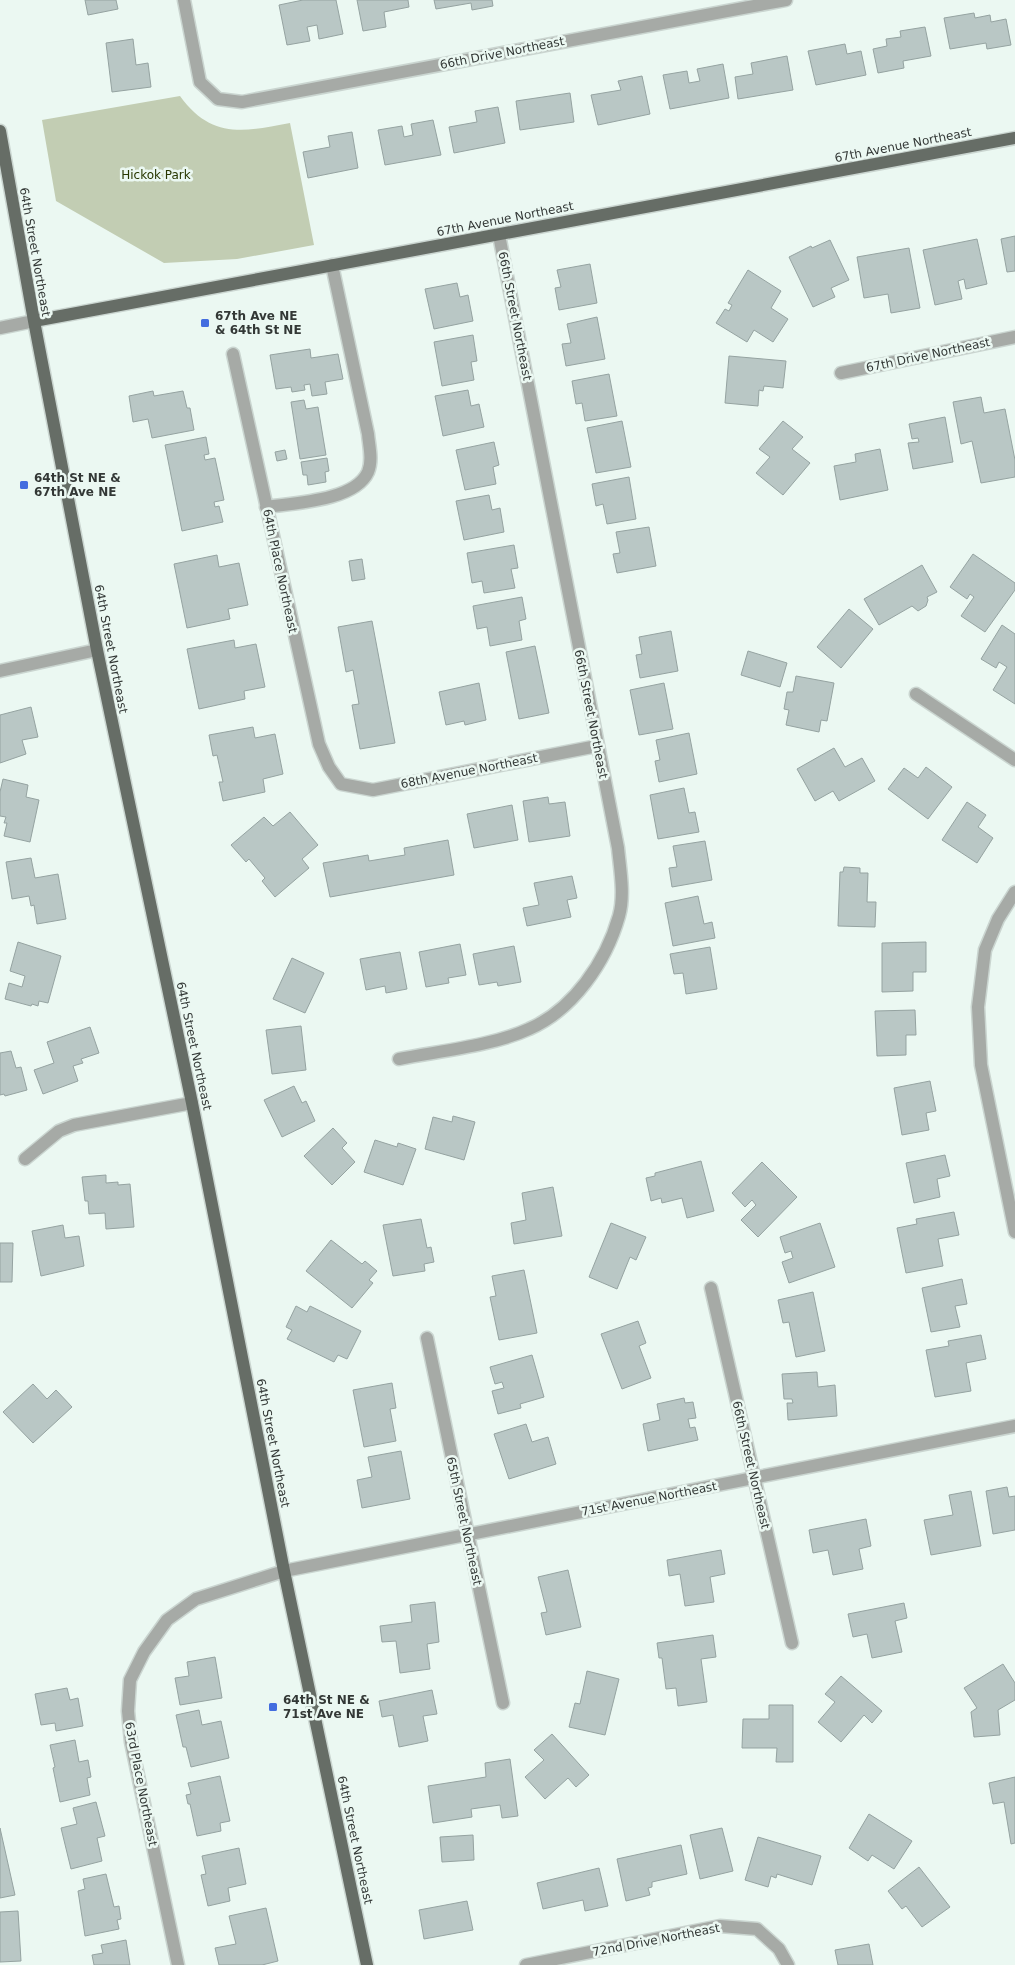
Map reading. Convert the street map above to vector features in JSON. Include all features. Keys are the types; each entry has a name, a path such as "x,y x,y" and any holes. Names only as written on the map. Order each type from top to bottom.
{"main road":[{"name":"64th Street Northeast","path":"0,131 97,650 192,1102 284,1570 367,1965"},
{"name":"67th Avenue Northeast","path":"34,321 1015,138"}],"street":[{"name":"66th Drive Northeast","path":"184,0 200,82 218,99 242,102 786,0"},
{"name":"66th Street Northeast","path":"399,1059 495,1040 529,1030 547,1019 564,1006 598,966 620,915 621,884 618,848 499,235"},
{"path":"266,507 338,495 360,482 368,472 371,458 368,434 332,265"},
{"name":"67th Avenue Northeast","path":"0,328 34,321"},
{"name":"67th Drive Northeast","path":"841,373 1015,337"},
{"name":"64th Place Northeast","path":"233,354 319,744 329,767 341,784"},
{"path":"0,671 97,650"},
{"path":"916,694 1015,760"},
{"name":"68th Avenue Northeast","path":"341,784 373,790 597,746"},
{"path":"1015,892 998,919 985,950 978,1008 981,1065 1015,1232"},
{"path":"26,1159 59,1131 74,1126 192,1102"},
{"name":"66th Street Northeast","path":"711,1288 792,1643"},
{"name":"65th Street Northeast","path":"427,1338 466,1535 503,1703"},
{"name":"71st Avenue Northeast","path":"284,1570 1015,1426"},
{"name":"63rd Place Northeast","path":"178,1965 131,1742 128,1711 130,1680 144,1652 167,1620 196,1599 284,1570"},
{"name":"72nd Drive Northeast","path":"526,1965 720,1926 757,1929 778,1949 788,1965"}],"green space":[{"name":"Hickok Park","path":"180,96 204,120 216,126 243,130 290,123 314,245 237,259 164,263 56,201 42,120"}],"building":[{"path":"85,0 116,0 118,9 88,15"},
{"path":"303,0 336,0 343,34 319,39 317,25 307,27 310,41 287,45 279,5"},
{"path":"357,0 408,0 409,7 384,12 386,27 363,31"},
{"path":"434,0 492,0 493,6 472,10 471,3 436,9"},
{"path":"974,13 975,18 990,15 991,22 1006,19 1011,45 987,49 986,43 950,49 944,18"},
{"path":"925,27 931,56 903,61 904,68 878,73 873,49 887,46 886,39 901,37 900,31"},
{"path":"133,39 136,65 148,63 151,87 112,92 106,43"},
{"path":"845,44 847,54 861,51 866,75 816,85 808,51"},
{"path":"787,56 793,90 738,99 735,77 753,74 751,63"},
{"path":"723,64 729,98 670,109 663,75 687,71 689,83 700,81 697,69"},
{"path":"642,76 650,114 598,125 591,95 621,90 618,81"},
{"path":"570,93 574,122 520,130 516,101"},
{"path":"498,107 505,143 454,153 449,127 477,122 475,111"},
{"path":"433,120 441,155 385,165 378,130 402,126 404,137 413,135 411,124"},
{"path":"352,132 358,168 308,178 303,152 330,147 328,136"},
{"path":"1015,236 1015,271 1007,272 1001,239"},
{"path":"977,239 987,284 966,289 964,279 958,281 962,299 935,305 923,250"},
{"path":"830,240 849,280 831,288 835,297 813,307 789,257 811,246 812,248"},
{"path":"909,248 920,308 891,313 888,294 864,298 857,257"},
{"path":"590,264 597,303 559,310 555,288 561,287 557,270"},
{"path":"748,270 781,291 771,308 788,319 773,342 754,330 747,342 716,323 725,309 729,311 732,305 728,303"},
{"path":"457,283 460,297 468,295 473,321 434,329 425,289"},
{"path":"597,317 605,359 566,366 562,344 571,343 567,324"},
{"path":"473,335 477,361 471,362 474,380 442,386 434,342"},
{"path":"310,349 311,358 338,354 343,379 325,382 327,394 312,396 310,384 304,385 305,390 292,392 291,387 276,389 270,355"},
{"path":"729,356 786,361 783,388 764,386 763,391 759,390 758,406 725,403"},
{"path":"609,374 617,416 585,421 582,403 576,404 572,381"},
{"path":"468,390 471,406 479,404 484,427 443,436 435,396"},
{"path":"153,391 154,396 183,391 187,408 190,408 194,430 152,438 148,419 133,422 129,396"},
{"path":"981,397 984,413 1005,409 1015,460 1015,477 981,483 972,441 961,444 953,402"},
{"path":"304,400 306,409 318,407 326,455 300,459 291,402"},
{"path":"945,417 953,462 913,469 908,443 919,442 918,438 912,439 909,424"},
{"path":"622,421 631,467 596,473 587,428"},
{"path":"783,421 803,437 792,449 810,463 783,495 756,473 770,457 759,449"},
{"path":"206,437 209,454 204,455 205,460 215,458 224,500 214,502 215,507 219,506 223,522 182,531 165,445"},
{"path":"494,442 499,465 493,467 496,484 465,490 456,450"},
{"path":"880,449 888,490 840,500 834,466 856,462 855,454"},
{"path":"285,450 287,459 277,461 275,452"},
{"path":"327,458 329,471 325,472 326,482 308,485 307,475 303,475 301,462"},
{"path":"629,477 636,519 607,524 603,504 596,506 592,484"},
{"path":"489,495 492,510 500,508 504,532 464,540 456,501"},
{"path":"649,527 656,566 617,573 613,554 620,553 616,532"},
{"path":"514,545 518,568 511,569 515,588 484,593 482,581 472,583 467,553"},
{"path":"973,554 1015,583 1015,590 985,632 961,616 974,597 970,594 967,599 950,587"},
{"path":"217,555 219,567 239,563 248,605 228,609 230,619 187,628 174,564"},
{"path":"362,559 365,579 352,581 349,561"},
{"path":"922,565 937,592 927,597 926,606 918,611 912,606 879,625 864,599"},
{"path":"522,597 526,619 519,621 522,640 490,646 487,627 477,629 473,606"},
{"path":"849,609 873,629 841,668 817,647"},
{"path":"372,621 395,743 360,749 352,705 359,704 353,670 346,672 338,627"},
{"path":"1002,625 1015,634 1015,704 993,690 1007,667 999,662 996,668 981,659"},
{"path":"671,631 678,671 640,678 636,655 642,654 639,637"},
{"path":"234,640 235,648 256,644 265,687 244,691 245,699 199,709 187,649"},
{"path":"535,646 549,713 519,719 506,652"},
{"path":"748,651 787,663 780,687 741,675"},
{"path":"796,676 834,683 827,721 821,720 819,732 786,725 789,710 784,709 787,692 793,692"},
{"path":"479,683 486,720 465,725 464,721 446,725 439,692"},
{"path":"664,683 673,729 639,735 630,690"},
{"path":"31,707 38,737 22,740 26,754 0,763 0,715"},
{"path":"253,727 255,738 275,734 283,774 263,779 265,792 223,801 219,782 223,782 217,755 213,756 209,735"},
{"path":"689,733 697,774 659,782 655,761 660,760 656,740"},
{"path":"834,748 845,767 862,758 875,781 839,801 833,791 815,801 797,769"},
{"path":"926,767 952,787 928,819 888,789 904,768 918,778"},
{"path":"3,779 28,785 26,797 39,800 30,842 4,836 7,823 4,823 6,817 0,816 0,792"},
{"path":"684,788 689,813 695,812 699,832 658,839 650,795"},
{"path":"548,797 549,804 565,802 570,836 529,842 523,801"},
{"path":"967,802 986,815 978,827 993,838 977,863 942,840"},
{"path":"512,805 518,840 474,848 467,814"},
{"path":"290,812 318,845 302,859 309,868 275,897 262,881 265,878 249,859 246,862 231,845 264,817 273,826"},
{"path":"448,840 454,875 330,897 323,863 368,855 369,861 405,855 404,848"},
{"path":"705,841 712,880 672,887 669,868 677,867 673,846"},
{"path":"31,858 35,878 58,874 66,919 37,924 34,905 31,906 29,896 12,899 6,862"},
{"path":"844,867 860,868 860,873 868,873 867,902 876,902 875,927 838,926 840,872 843,872"},
{"path":"572,876 577,898 567,900 571,917 527,926 523,908 539,905 534,883"},
{"path":"698,896 704,924 712,922 715,938 673,946 665,903"},
{"path":"18,942 61,956 48,1003 39,1001 38,1006 32,1004 31,1006 5,999 9,983 22,987 25,976 10,971"},
{"path":"926,942 926,972 913,972 913,991 882,992 882,943"},
{"path":"460,944 466,975 448,978 449,983 426,987 419,952"},
{"path":"514,946 521,982 498,986 497,982 479,985 473,954"},
{"path":"710,947 717,989 686,994 683,973 674,974 670,954"},
{"path":"400,952 407,989 386,993 385,986 366,990 360,959"},
{"path":"292,958 324,973 305,1013 273,999"},
{"path":"915,1010 916,1035 906,1035 906,1055 877,1056 875,1011"},
{"path":"301,1026 306,1070 272,1074 266,1030"},
{"path":"90,1027 99,1053 81,1059 83,1063 73,1066 78,1081 43,1094 34,1070 54,1063 47,1042"},
{"path":"11,1051 16,1068 21,1067 27,1090 5,1096 4,1094 0,1095 0,1053"},
{"path":"930,1081 936,1111 926,1113 929,1130 902,1135 894,1088"},
{"path":"294,1086 302,1103 306,1101 315,1121 282,1137 264,1100"},
{"path":"453,1116 475,1122 464,1160 425,1149 433,1117 452,1122"},
{"path":"333,1128 347,1143 342,1148 355,1162 332,1185 304,1156"},
{"path":"375,1140 397,1147 398,1143 416,1149 403,1185 364,1172"},
{"path":"945,1155 950,1176 937,1179 940,1197 914,1203 906,1163"},
{"path":"701,1161 714,1211 687,1218 682,1198 662,1203 661,1198 651,1201 646,1178 655,1176 655,1173"},
{"path":"762,1162 797,1197 758,1237 741,1220 756,1205 752,1200 745,1207 732,1193"},
{"path":"106,1175 106,1183 130,1184 134,1227 106,1229 105,1213 89,1214 88,1201 85,1201 82,1177"},
{"path":"553,1187 562,1236 514,1244 511,1223 526,1220 522,1193"},
{"path":"954,1212 959,1235 938,1239 943,1266 906,1273 897,1228 917,1224 916,1219"},
{"path":"421,1219 427,1248 431,1247 434,1262 424,1264 425,1271 393,1276 383,1225"},
{"path":"611,1223 646,1237 636,1260 630,1257 617,1289 589,1277"},
{"path":"820,1223 835,1267 789,1283 782,1262 793,1258 791,1251 785,1253 780,1237"},
{"path":"63,1225 65,1238 79,1236 84,1266 41,1276 32,1231"},
{"path":"331,1240 362,1264 365,1261 377,1271 369,1280 373,1283 352,1308 306,1271"},
{"path":"0,1243 13,1243 12,1282 0,1282"},
{"path":"524,1270 537,1333 499,1340 490,1297 496,1296 492,1276"},
{"path":"962,1279 967,1304 955,1306 960,1327 931,1332 922,1288"},
{"path":"813,1292 825,1351 796,1357 789,1322 783,1323 778,1300"},
{"path":"296,1306 307,1312 310,1306 361,1331 347,1359 338,1355 334,1362 287,1339 292,1330 286,1327"},
{"path":"638,1321 646,1343 639,1346 651,1378 622,1389 601,1334"},
{"path":"981,1335 986,1359 966,1363 971,1391 935,1397 926,1350 949,1346 948,1341"},
{"path":"532,1355 544,1397 520,1404 521,1408 498,1414 492,1391 504,1388 502,1382 495,1384 490,1367"},
{"path":"817,1372 818,1387 835,1385 837,1416 788,1420 787,1403 793,1403 792,1399 784,1399 782,1374"},
{"path":"392,1383 396,1408 390,1409 396,1441 364,1447 353,1390"},
{"path":"33,1384 47,1399 56,1390 72,1407 33,1443 3,1412"},
{"path":"684,1398 685,1403 693,1402 696,1418 688,1419 690,1428 695,1427 698,1440 648,1451 643,1424 660,1420 657,1404"},
{"path":"526,1424 532,1442 548,1437 556,1464 509,1479 494,1434"},
{"path":"401,1451 410,1499 362,1508 357,1480 372,1477 368,1457"},
{"path":"1007,1487 1009,1497 1015,1496 1015,1530 993,1534 986,1491"},
{"path":"971,1491 981,1546 931,1555 924,1520 953,1515 949,1495"},
{"path":"866,1519 871,1546 859,1549 863,1569 833,1575 828,1550 813,1553 809,1530"},
{"path":"721,1550 725,1574 710,1577 714,1602 685,1606 680,1574 669,1576 667,1560"},
{"path":"568,1570 581,1627 546,1635 541,1613 547,1612 538,1577"},
{"path":"435,1602 439,1642 427,1644 430,1669 400,1673 396,1641 382,1642 380,1626 412,1622 410,1605"},
{"path":"904,1603 907,1618 895,1621 902,1652 872,1658 867,1634 853,1637 848,1614"},
{"path":"713,1635 716,1657 701,1659 707,1702 678,1706 676,1688 666,1689 662,1658 659,1658 657,1643"},
{"path":"215,1657 222,1698 180,1705 175,1678 189,1676 187,1662"},
{"path":"1003,1664 1015,1683 1015,1700 998,1710 1000,1735 974,1737 971,1712 977,1708 964,1688"},
{"path":"587,1671 619,1679 605,1735 569,1727 575,1703 580,1704"},
{"path":"841,1676 882,1711 872,1723 864,1715 841,1742 818,1722 835,1702 825,1694"},
{"path":"67,1688 70,1700 78,1698 83,1726 56,1731 55,1723 41,1725 35,1694"},
{"path":"432,1690 437,1714 423,1716 428,1741 399,1747 393,1715 382,1717 379,1701"},
{"path":"769,1705 793,1705 793,1762 776,1762 777,1748 742,1748 743,1719 769,1719"},
{"path":"199,1710 202,1725 221,1721 229,1758 191,1767 186,1747 183,1747 176,1715"},
{"path":"552,1734 589,1775 576,1787 568,1778 545,1799 525,1777 544,1760 534,1750"},
{"path":"75,1740 79,1762 88,1760 91,1777 87,1778 90,1795 60,1802 50,1745"},
{"path":"510,1759 518,1816 502,1818 500,1805 471,1809 472,1817 433,1823 428,1786 486,1777 485,1763"},
{"path":"220,1776 230,1821 220,1823 221,1831 197,1836 190,1804 188,1804 186,1795 191,1794 188,1783"},
{"path":"1015,1777 1015,1843 1011,1844 1004,1802 993,1804 989,1783"},
{"path":"96,1802 105,1836 97,1838 102,1861 71,1869 61,1828 77,1824 73,1808"},
{"path":"869,1814 912,1841 894,1869 872,1855 868,1861 849,1848"},
{"path":"0,1828 15,1895 0,1898"},
{"path":"722,1828 733,1871 700,1879 690,1835"},
{"path":"473,1835 474,1860 442,1862 440,1837"},
{"path":"758,1837 821,1856 812,1885 777,1874 776,1878 771,1876 768,1887 745,1880"},
{"path":"681,1845 687,1874 652,1882 652,1887 648,1888 650,1895 626,1901 617,1859"},
{"path":"239,1848 246,1884 228,1888 230,1901 208,1906 201,1875 206,1874 202,1856"},
{"path":"919,1867 950,1907 922,1927 906,1906 902,1909 888,1891"},
{"path":"599,1868 608,1906 585,1911 583,1900 543,1909 537,1883"},
{"path":"106,1874 114,1907 119,1906 121,1919 117,1920 119,1929 85,1936 78,1891 85,1889 83,1879"},
{"path":"467,1901 473,1930 424,1939 419,1910"},
{"path":"266,1908 278,1961 262,1965 219,1965 215,1948 236,1944 229,1916"},
{"path":"18,1911 21,1961 0,1962 0,1912"},
{"path":"126,1940 130,1965 94,1965 92,1955 103,1953 101,1945"},
{"path":"869,1944 873,1965 838,1965 835,1950"}],"place":[{"name":"67th Ave NE & 64th St NE","path":"205,323"},
{"name":"64th St NE & 67th Ave NE","path":"24,485"},
{"name":"64th St NE & 71st Ave NE","path":"273,1707"}]}
